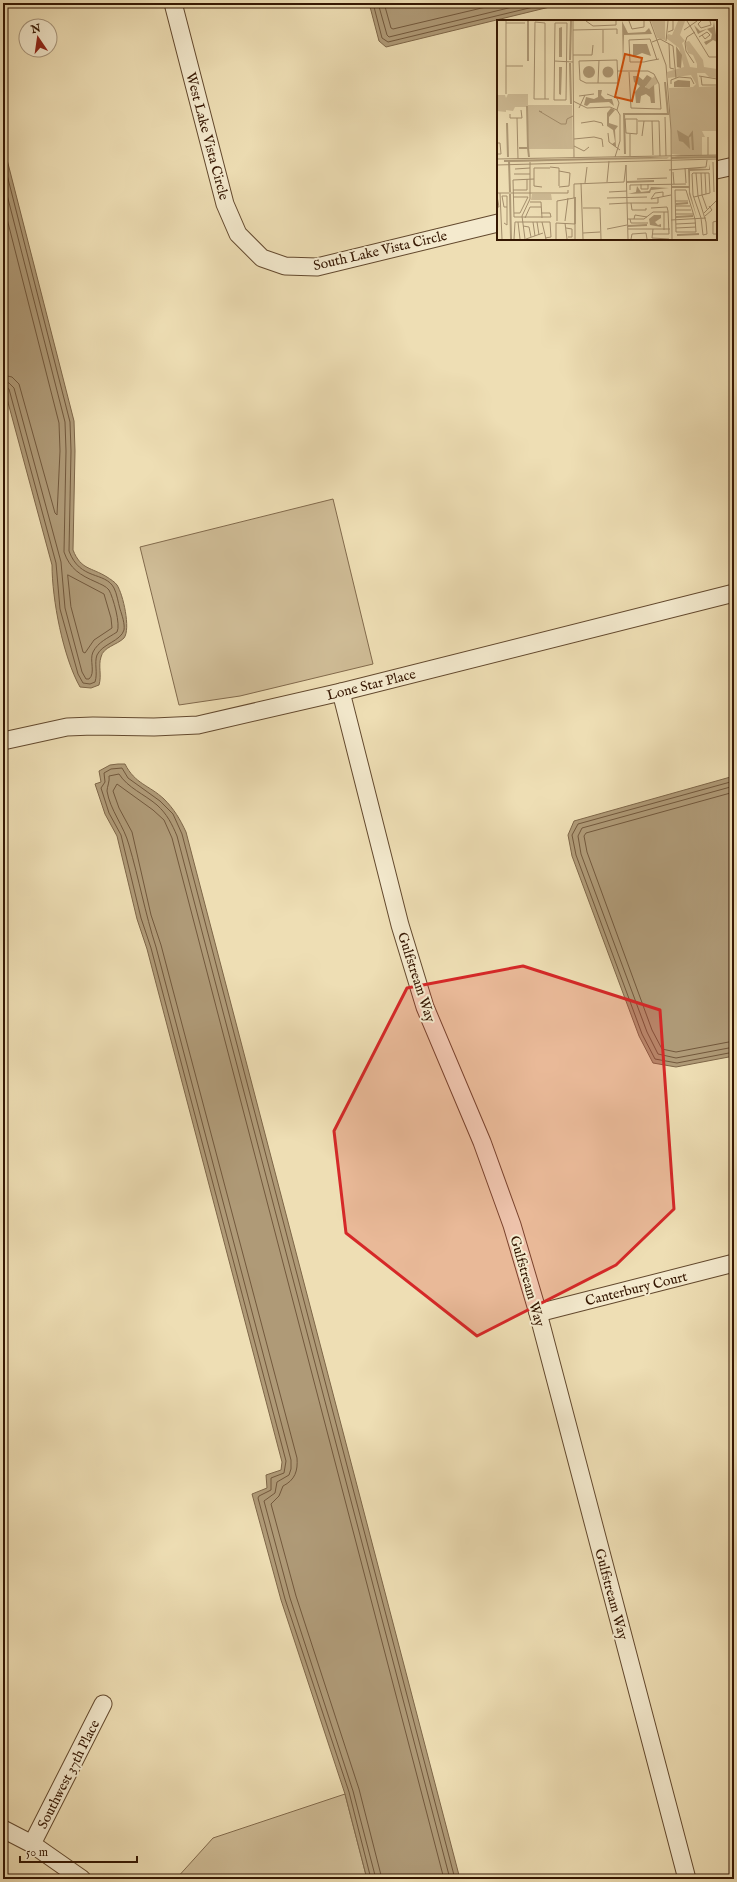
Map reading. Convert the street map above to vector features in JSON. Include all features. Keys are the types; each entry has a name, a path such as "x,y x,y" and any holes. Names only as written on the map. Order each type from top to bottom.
{"street":[{"name":"West Lake Vista Circle","path":"173,3 226,204 238,234 262,258"},
{"path":"717,170 734,166"},
{"name":"South Lake Vista Circle","path":"262,258 285,266 317,267 497,223"},
{"name":"Lone Star Place","path":"3,741 67,727 198,725 341,692 734,593"},
{"name":"Gulfstream Way","path":"341,692 400,925 425,1008 482,1142 512,1225 538,1313 687,1879"},
{"name":"Canterbury Court","path":"538,1313 734,1263"},
{"name":"Southwest 37th Place","path":"32,1844 103,1704"},
{"path":"3,1829 32,1844 82,1879"}],"highlighted area":[{"path":"523,966 660,1010 674,1209 616,1265 477,1336 346,1233 334,1131 407,988"}],"shaded area":[{"path":"333,499 373,664 240,696 179,705 140,547"},
{"path":"345,1794 367,1879 176,1879 213,1838"}],"water":[{"path":"369,3 566,3 386,47 379,41"},
{"path":"3,144 74,421 75,451 73,550 83,565 107,577 116,584 122,596 125,612 127,627 126,634 118,643 107,648 102,654 100,660 99,685 91,688 80,687 68,660 56,611 52,565 3,384"},
{"path":"125,764 133,776 164,799 176,814 186,832 460,1879 367,1879 345,1794 281,1600 252,1494 267,1488 266,1475 281,1470 282,1462 147,949 137,919 117,836 105,814 95,784 101,782 99,771 110,765"},
{"path":"734,776 734,1056 676,1067 653,1063 639,1036 572,856 568,835 574,821"}]}
